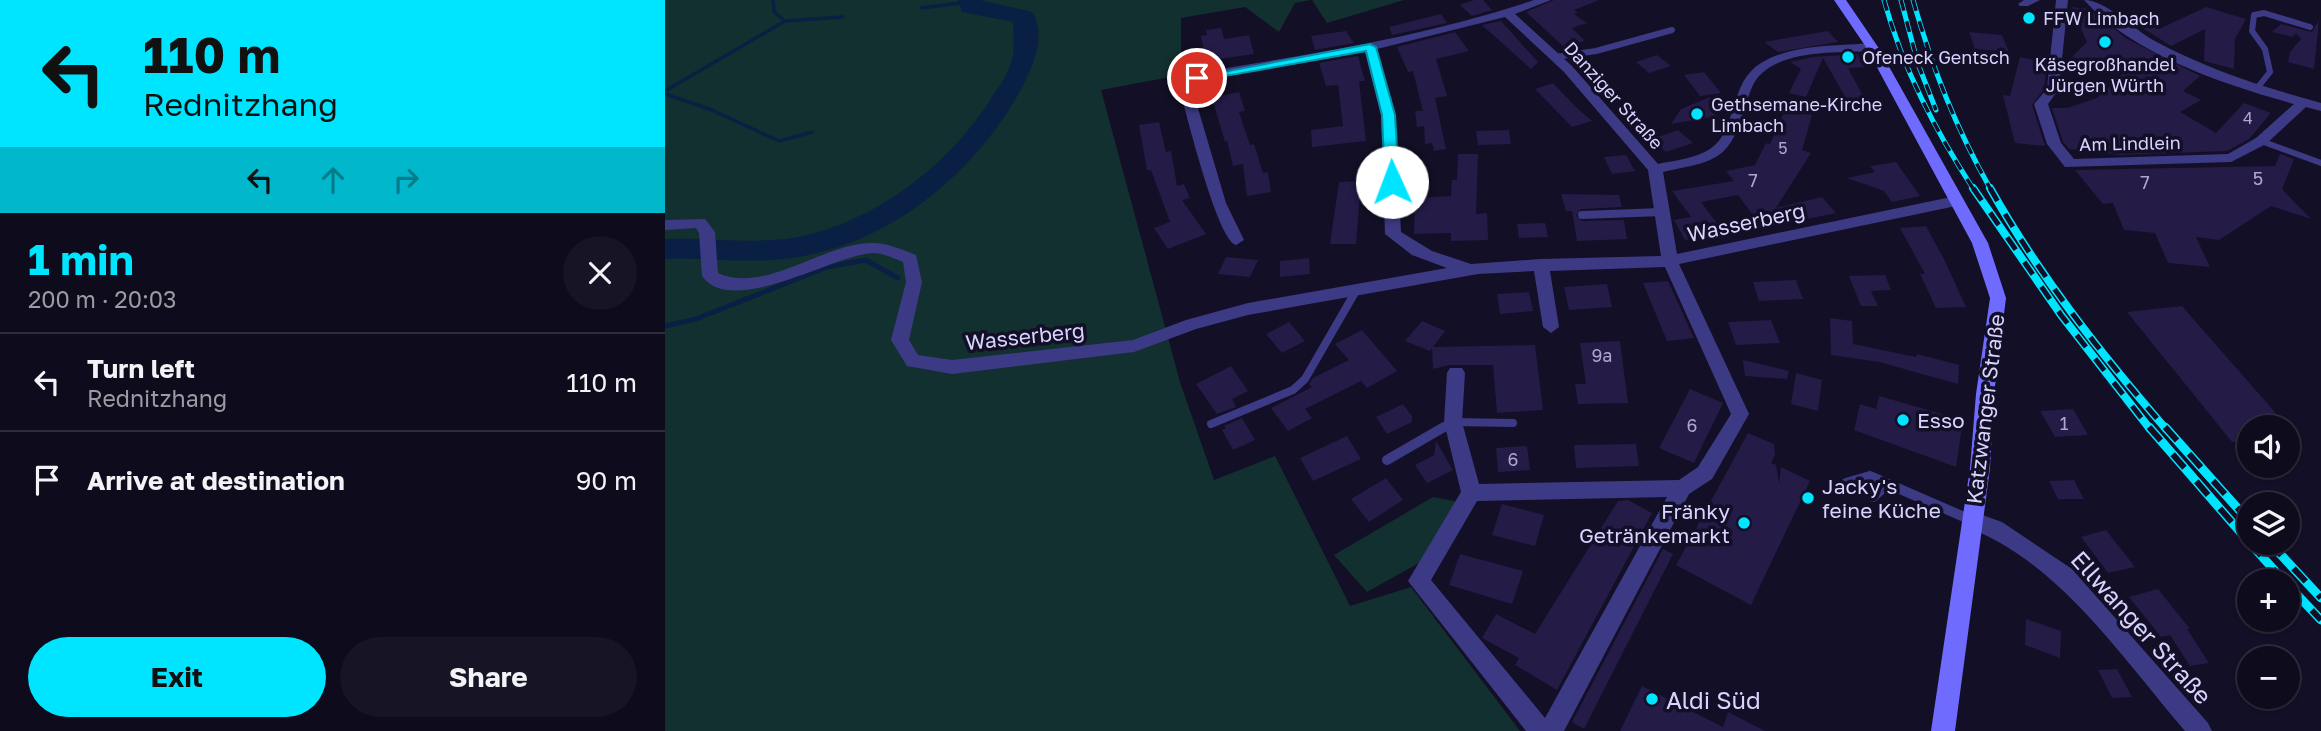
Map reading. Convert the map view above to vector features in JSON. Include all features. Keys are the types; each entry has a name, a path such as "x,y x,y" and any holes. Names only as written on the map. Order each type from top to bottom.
{"main road":[{"name":"Katzwanger Straße","path":"1839,1 1872,47 1980,243 1997,298 1980,468 1943,731"}],"street":[{"path":"1236,240 1219,203 1185,86 1197,78 1370,47 1507,13 1545,0"},
{"name":"Am Lindlein","path":"2062,0 2053,89 2041,104 2054,144 2070,164 2231,158 2261,141 2304,102"},
{"path":"2091,0 2134,35 2167,55 2321,107"},
{"name":"Danziger Straße","path":"1507,13 1555,57 1655,169 1670,261 1740,414 1705,473 1682,488"},
{"path":"1370,47 1388,115 1392,234 1405,246 1440,261 1478,268"},
{"path":"1655,169 1714,154 1727,142 1745,85 1765,65 1807,53 1872,47"},
{"name":"Wasserberg","path":"665,225 700,223 707,232 710,276 720,284 743,286 839,255 874,248 910,259 914,282 900,340 913,361 952,367 1134,345 1192,324 1248,309 1478,268 1670,261 1957,201"},
{"path":"1541,264 1552,327"},
{"path":"1456,373 1453,422 1471,493 1419,581 1541,731"},
{"path":"1471,493 1682,488 1551,731"},
{"name":"Ellwanger Straße","path":"1971,520 1995,528 2065,576 2200,731"}],"lane":[{"path":"2258,87 2270,72 2265,49 2252,31 2254,15 2264,13 2310,27"},
{"path":"1555,57 1606,49 1672,30"},
{"path":"2261,141 2321,163"},
{"path":"1581,215 1662,212"},
{"path":"1211,424 1293,390 1305,379 1357,289"},
{"path":"1387,460 1453,422 1513,422"},
{"path":"1846,482 1870,476 1971,520"},
{"path":"1873,498 1884,488 1900,487"}],"green space":[{"path":"665,0 1311,0 1295,3 1279,32 1245,7 1181,18 1181,75 1101,90 1180,382 1214,480 1275,456 1350,606 1411,587 1520,731 665,731"},
{"path":"1312,0 1404,0 1327,23"},
{"path":"1433,497 1459,502 1419,563 1367,592 1334,555"}],"building":[{"path":"1483,0 1492,10 1472,16 1460,5"},
{"path":"1554,0 1599,0 1574,10 1578,13 1574,14 1587,23 1572,28 1585,41 1564,47 1526,12"},
{"path":"2071,7 2089,9 2127,39 2200,76 2183,91 2201,100 2180,112 2216,133 2244,103 2271,113 2249,139 2227,151 2120,155 2069,149 2063,142 2052,108 2067,108 2097,98 2124,72 2072,57 2087,42"},
{"path":"2206,7 2246,19 2235,39 2234,69 2204,61 2205,29 2171,46 2116,11 2127,12 2140,23 2159,29"},
{"path":"1441,14 1447,23 1392,35 1389,27"},
{"path":"2319,20 2314,69 2288,62 2290,52 2301,39 2296,33 2293,37 2272,32 2281,24 2312,32"},
{"path":"1501,21 1538,62 1531,69 1482,25"},
{"path":"1221,28 1224,39 1249,35 1254,54 1206,61 1201,36 1207,35 1206,30"},
{"path":"1346,31 1354,43 1315,50 1311,36"},
{"path":"1828,31 1838,42 1778,52 1764,42"},
{"path":"1455,32 1469,51 1436,59 1447,96 1435,98 1446,149 1434,151 1432,143 1425,144 1424,126 1417,127 1415,111 1423,111 1413,71 1408,72 1397,47"},
{"path":"1969,32 2002,35 2009,52 1975,49"},
{"path":"1857,54 1865,67 1848,68 1872,113 1855,114 1823,58 1806,97 1789,93 1801,69 1790,62 1813,57"},
{"path":"1657,55 1671,66 1649,73 1636,62"},
{"path":"1358,56 1365,81 1359,81 1366,141 1312,147 1311,130 1343,126 1338,85 1326,86 1319,63"},
{"path":"2020,57 2047,63 2044,89 2032,105 2045,146 2015,143 2003,95 2010,96"},
{"path":"1704,72 1721,93 1700,96 1684,75"},
{"path":"1553,83 1592,121 1572,127 1535,89"},
{"path":"1239,92 1245,111 1239,112 1250,145 1254,144 1263,173 1268,172 1271,192 1247,196 1243,164 1233,166 1227,141 1225,142 1212,98"},
{"name":"Gethsemane-Kirche Limbach","path":"1710,97 1716,116 1671,124 1681,109"},
{"path":"1786,108 1812,115 1802,150 1811,153 1776,208 1822,197 1836,213 1763,228 1733,230 1731,221 1753,215 1738,195 1701,202 1724,233 1685,240 1674,220 1691,217 1672,191 1734,181 1726,171 1755,165 1766,143 1770,144"},
{"path":"1159,122 1166,152 1171,151 1177,186 1184,184 1190,198 1182,200 1206,234 1168,249 1154,228 1170,222 1151,170 1147,170 1139,125"},
{"path":"1509,130 1511,144 1478,145 1476,131"},
{"path":"1678,130 1693,143 1666,152 1652,139"},
{"path":"1458,154 1478,154 1476,214 1487,213 1488,240 1451,241 1451,233 1414,234 1415,198 1451,196 1452,180 1457,180"},
{"path":"2280,154 2294,159 2282,189 2311,219 2271,206 2219,240 2196,237 2210,267 2168,263 2155,233 2124,230 2113,203 2103,204 2075,170 2275,166"},
{"path":"1626,155 1635,171 1612,174 1604,157"},
{"path":"1896,162 1920,196 1892,202 1884,191 1847,178 1875,172 1870,166"},
{"path":"1361,181 1356,244 1330,244 1339,182"},
{"path":"1561,194 1619,195 1622,207 1581,209 1576,216 1582,221 1624,220 1627,239 1577,241 1572,211 1566,211"},
{"path":"1545,223 1548,237 1519,238 1517,224"},
{"path":"1926,226 1966,307 1936,308 1920,274 1925,274 1900,228"},
{"path":"1226,257 1258,260 1250,277 1218,274"},
{"path":"1309,258 1310,274 1280,277 1280,261"},
{"path":"1885,275 1891,290 1871,291 1878,306 1861,306 1849,276"},
{"path":"1796,280 1803,299 1759,301 1753,282"},
{"path":"1668,281 1694,338 1667,341 1643,283"},
{"path":"1607,284 1612,307 1569,310 1564,287"},
{"path":"1529,292 1533,311 1500,314 1497,294"},
{"path":"2182,306 2277,415 2237,415 2237,441 2232,442 2127,312"},
{"path":"1830,318 1852,321 1853,344 1916,357 1917,354 1959,365 1958,384 1879,362 1831,355"},
{"path":"1771,320 1780,343 1736,345 1728,322"},
{"path":"1422,321 1445,331 1433,347 1535,345 1543,410 1497,413 1493,365 1450,365 1433,369 1432,348 1430,351 1405,341"},
{"path":"1289,322 1305,341 1282,353 1266,334"},
{"path":"1362,330 1397,371 1367,388 1361,381 1305,409 1312,418 1288,431 1271,408 1312,387 1309,384 1313,378 1349,360 1335,344"},
{"path":"1620,341 1628,403 1578,404 1575,384 1586,384 1580,343"},
{"path":"1743,360 1789,371 1787,379 1745,376"},
{"path":"1231,366 1248,391 1232,399 1236,407 1217,414 1196,384"},
{"path":"1796,373 1822,380 1818,411 1791,404"},
{"path":"1690,389 1723,403 1694,463 1659,448"},
{"path":"1879,396 1963,420 1956,467 1854,430 1860,404 1876,409"},
{"path":"1403,404 1412,416 1412,422 1387,434 1376,417"},
{"path":"2073,409 2088,435 2055,437 2040,411"},
{"path":"1242,418 1255,440 1233,450 1222,430 1226,428 1224,426"},
{"name":"Fränky Getränkemarkt","path":"1748,433 1774,444 1775,455 1771,463 1776,465 1779,483 1781,467 1810,481 1751,605 1676,565"},
{"path":"1347,436 1361,459 1313,481 1300,458"},
{"path":"1436,441 1453,470 1427,483 1415,465 1434,455"},
{"path":"1636,444 1639,466 1576,468 1574,445"},
{"path":"1527,446 1530,470 1498,472 1496,448"},
{"path":"1386,478 1403,500 1369,522 1351,499"},
{"path":"2074,480 2084,499 2058,499 2049,481"},
{"path":"1628,500 1652,513 1557,690 1515,665 1519,658 1482,638 1496,614 1535,634 1618,501"},
{"path":"1502,504 1544,515 1535,546 1492,535"},
{"path":"2106,530 2135,567 2108,573 2081,537"},
{"path":"1663,549 1673,554 1584,729 1572,722"},
{"path":"1460,554 1523,571 1512,604 1449,585"},
{"path":"2158,589 2190,629 2187,629 2209,663 2190,666 2170,635 2161,637 2129,597"},
{"path":"2026,619 2061,631 2060,658 2025,645"},
{"path":"2117,669 2132,697 2112,698 2098,670"},
{"name":"Aldi Süd","path":"1642,686 1723,727 1728,712 1765,731 1620,731"}],"waterway":[{"path":"773,0 774,12 785,21"},
{"path":"665,249 769,251 803,246 834,237 894,209 947,170 990,121 1019,72 1025,54 1024,17 970,7 969,0"},
{"path":"921,8 969,2"},
{"path":"785,21 843,17"},
{"path":"665,91 785,21"},
{"path":"665,94 712,110 779,141 812,132"},
{"path":"665,326 696,319 827,267 866,260 898,278"}],"railway":[{"path":"1884,0 1921,98 1974,190"},
{"path":"1901,0 1918,64 1936,110"},
{"path":"1913,0 1946,97 1991,190"},
{"path":"1973,188 2061,315 2150,429"},
{"path":"1990,188 2072,313 2166,429"},
{"path":"2149,427 2273,569"},
{"path":"2165,427 2237,508"},
{"path":"2281,555 2321,598"},
{"path":"2300,598 2321,620"}],"place":[{"name":"FFW Limbach","path":"2029,18"},
{"name":"Käsegroßhandel Jürgen Würth","path":"2105,42"},
{"name":"Ofeneck Gentsch","path":"1848,57"},
{"name":"Gethsemane-Kirche Limbach","path":"1697,114"},
{"name":"Esso","path":"1903,420"},
{"name":"Jacky's feine Küche","path":"1808,498"},
{"name":"Fränky Getränkemarkt","path":"1744,523"},
{"name":"Aldi Süd","path":"1652,699"}],"route":[{"path":"1197,78 1370,47 1388,115 1392,182"}]}
